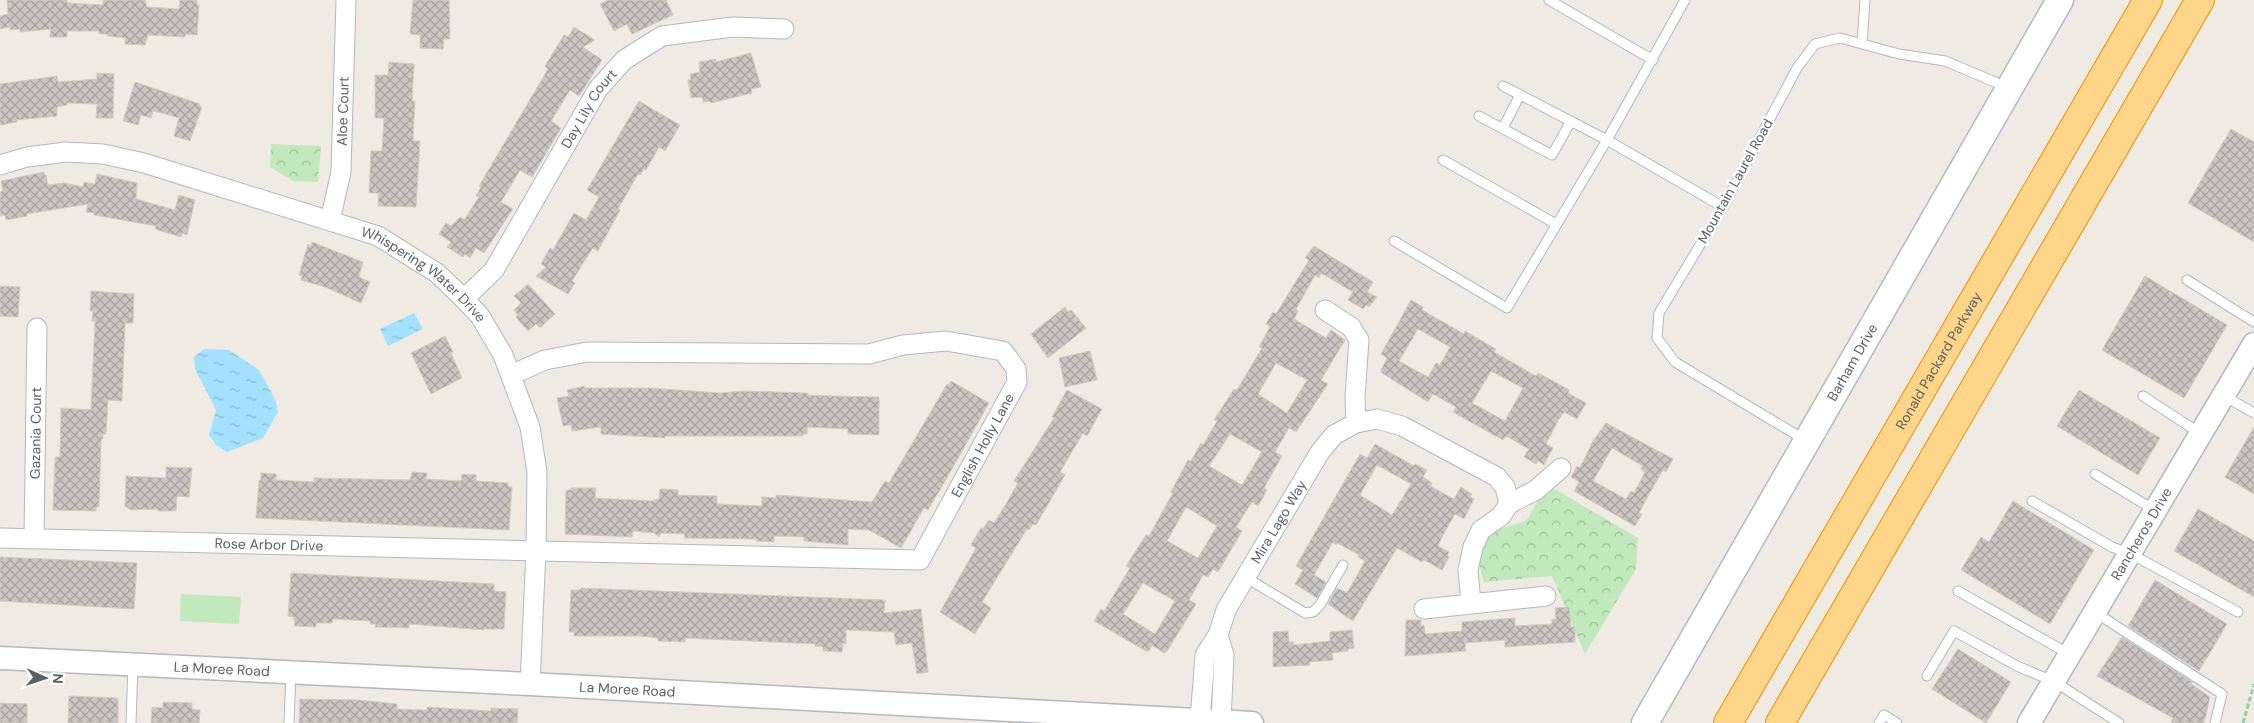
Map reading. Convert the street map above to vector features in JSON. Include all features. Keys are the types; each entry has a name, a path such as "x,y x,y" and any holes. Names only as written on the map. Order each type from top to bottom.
{"highway":[{"name":"Ronald Packard Parkway","path":"1728,723 2148,0"},
{"path":"1780,723 2200,0"}],"main road":[{"name":"Barham Drive","path":"1645,723 2060,0"}],"street":[{"name":"Aloe Court","path":"330,221 341,172 346,0"},
{"name":"Day Lily Court","path":"464,299 494,270 598,89 624,60 662,36 733,27 784,30"},
{"name":"Whispering Water Drive","path":"0,165 27,157 66,152 103,154 144,163 378,236 437,273 464,299 480,316 503,355 530,427 536,472 536,550 530,684"},
{"path":"1325,310 1351,327 1359,340 1355,397 1356,423"},
{"name":"Gazania Court","path":"34,538 37,328"},
{"name":"English Holly Lane","path":"511,375 545,360 587,352 869,354 903,345 946,340 1004,351 1016,369 1016,382 920,560 536,550"},
{"name":"Rancheros Drive","path":"2029,723 2251,354"},
{"name":"Mira Lago Way","path":"1210,721 1224,655 1218,635 1226,610 1320,452 1334,435 1356,423 1377,419 1402,426 1496,477 1505,487 1509,504"},
{"path":"1471,603 1468,570 1473,547 1481,530 1501,516 1509,504 1536,490 1561,468"},
{"name":"Rose Arbor Drive","path":"0,538 536,550"},
{"path":"1424,609 1546,596"},
{"name":"La Moree Road","path":"0,658 530,684 1252,723"}],"lane":[{"path":"1549,0 1652,60"},
{"path":"1394,241 1507,308 1607,140 1685,0"},
{"path":"1862,44 1865,0"},
{"name":"Mountain Laurel Road","path":"1808,442 1675,362 1656,338 1659,313 1723,207 1796,68 1815,44 1840,38 1899,54 1945,61 2010,88"},
{"path":"1503,86 1607,140 1723,207"},
{"path":"1503,128 1520,95"},
{"path":"1480,116 1552,155 1571,121"},
{"path":"1443,160 1556,224"},
{"path":"2187,280 2254,322"},
{"path":"2144,396 2202,434"},
{"path":"2224,396 2254,413"},
{"path":"2095,474 2156,511"},
{"path":"2032,501 2112,547 2131,554 2238,612"},
{"path":"1245,577 1305,613 1313,612 1320,605 1343,565"},
{"path":"1958,591 2071,655"},
{"path":"2096,613 2222,694 2215,723"},
{"path":"1927,676 1954,631 2017,666 2055,682 2119,723"},
{"path":"131,723 134,664"},
{"path":"289,723 291,672"},
{"path":"1879,723 1884,716 1897,723"}],"path":[{"path":"2243,723 2254,684"}],"green space":[{"path":"271,144 321,146 318,182 293,181 270,167"},
{"path":"1551,487 1638,538 1636,569 1585,654 1552,576 1484,582 1480,569 1482,545 1487,533 1526,521 1542,494"},
{"path":"181,594 241,597 239,624 180,621"}],"water":[{"path":"414,313 423,329 388,346 380,329"},
{"path":"204,349 229,350 259,370 275,399 278,412 263,438 227,452 216,445 209,435 216,410 195,369 194,357"}],"building":[{"path":"7,0 67,0 67,3 103,5 103,0 145,0 147,7 179,9 180,0 197,0 197,5 199,5 197,35 185,34 185,37 148,35 145,45 125,44 125,38 99,34 99,31 67,31 67,37 50,37 51,29 20,32 20,29 10,30 10,27 0,29 0,16 8,14"},
{"path":"413,0 449,0 450,39 444,39 443,49 420,48 420,35 410,34"},
{"path":"608,0 666,0 673,15 632,34 627,24 614,31 600,4"},
{"path":"574,27 595,40 583,47 602,60 579,96 570,90 551,121 561,128 532,177 520,170 501,202 513,209 484,253 476,248 470,258 465,254 463,257 447,247 451,242 439,234 446,223 451,226 460,217 464,220 479,197 476,196 481,187 479,186 548,69 545,66 564,35 568,37"},
{"path":"751,53 761,87 751,89 752,93 711,103 710,101 703,102 702,97 691,98 688,80 691,80 690,74 700,72 699,62 716,59 716,62"},
{"path":"389,62 414,64 412,101 415,101 413,141 420,141 416,207 378,206 379,193 369,193 371,151 382,151 384,118 375,118 375,75 388,75"},
{"path":"97,73 114,74 113,118 96,118 97,104 67,103 67,105 57,107 57,116 17,120 17,122 0,125 0,84 57,76 58,82 97,79"},
{"path":"135,82 200,104 202,107 190,141 174,136 179,118 166,114 153,111 151,118 141,115 138,125 123,121"},
{"path":"639,101 680,125 665,151 659,147 646,170 644,169 640,175 638,174 618,209 620,210 598,251 593,248 572,281 575,283 568,294 536,276 546,267 541,264 550,248 553,250 574,213 586,220 599,197 587,190"},
{"path":"2231,129 2254,142 2254,242 2188,203"},
{"path":"44,172 48,185 64,183 83,187 84,182 95,184 97,174 137,183 136,199 175,210 179,195 195,200 187,235 182,233 181,237 155,229 156,226 94,215 94,213 86,212 88,204 27,214 27,216 6,220 5,215 0,216 0,192 3,191 1,181"},
{"path":"312,242 363,262 359,277 370,282 361,303 325,287 301,280 302,276 299,275 308,244 311,246"},
{"path":"1314,246 1373,282 1367,292 1377,297 1369,307 1366,305 1363,309 1348,300 1353,292 1321,273 1319,278 1315,275 1296,309 1298,311 1294,319 1326,338 1331,330 1345,340 1321,380 1328,384 1296,432 1289,428 1275,452 1282,456 1264,488 1267,490 1258,506 1252,502 1236,527 1242,531 1218,572 1213,569 1208,577 1203,575 1189,600 1196,604 1167,651 1164,653 1152,645 1149,651 1146,651 1094,621 1101,609 1104,611 1115,593 1130,568 1126,566 1146,535 1149,536 1173,493 1171,492 1188,460 1191,461 1201,443 1203,445 1217,421 1214,420 1234,389 1237,390 1262,348 1259,347 1270,327 1266,324 1273,312 1276,314 1309,260 1305,258","holes":["1276,363 1307,380 1287,413 1258,394","1230,434 1262,452 1242,485 1209,466","1186,507 1217,526 1198,558 1167,541","1143,583 1175,601 1155,634 1123,614"]},
{"path":"2145,276 2227,325 2184,398 2102,350"},
{"path":"528,284 555,314 540,328 536,324 528,331 516,317 518,315 514,310 521,303 514,296"},
{"path":"0,286 20,287 18,317 0,316"},
{"path":"91,291 134,294 133,323 125,323 122,401 108,400 106,434 103,434 103,439 101,439 99,507 96,507 96,511 53,510 55,457 60,457 61,408 91,410 95,321 92,321 93,311 90,311"},
{"path":"1411,300 1423,307 1422,310 1464,334 1465,331 1496,349 1494,352 1536,376 1538,373 1557,383 1569,390 1568,393 1586,403 1577,419 1564,412 1546,444 1553,448 1544,465 1538,461 1536,464 1524,457 1529,449 1506,436 1503,440 1465,419 1453,412 1456,407 1433,394 1428,402 1382,373 1381,370 1387,358 1381,354","holes":["1418,329 1450,347 1440,365 1436,363 1428,377 1399,361","1491,371 1523,388 1505,421 1472,403"]},
{"path":"1065,307 1068,312 1071,310 1086,328 1048,358 1031,334"},
{"path":"445,336 462,378 431,394 411,353"},
{"path":"1090,351 1097,380 1065,387 1059,358"},
{"path":"951,381 989,403 928,510 924,508 901,548 869,530 848,529 848,545 804,541 804,537 774,536 774,542 756,541 756,539 684,538 685,534 661,533 659,537 654,533 633,531 632,537 565,534 566,490 571,490 571,488 596,488 595,498 651,501 659,499 660,489 678,490 678,495 717,496 717,504 762,506 762,497 776,498 776,495 872,502 885,481 889,483 947,384 949,385"},
{"path":"585,386 585,388 649,388 720,393 744,391 879,397 879,435 848,434 848,429 807,427 807,434 803,434 803,436 665,436 665,438 601,434 601,427 572,431 571,425 563,426 557,398 569,396 567,390"},
{"path":"1067,390 1102,409 1087,436 1083,433 1060,472 1065,475 1036,525 1033,524 1029,530 1027,529 982,602 991,608 975,634 940,612 976,548 971,545 981,528 983,529 989,520 994,523 1006,504 1018,483 1014,481 1054,418 1052,417"},
{"path":"2079,390 2160,438 2138,475 2057,426"},
{"path":"1606,423 1673,459 1666,472 1663,470 1649,494 1639,513 1642,514 1635,526 1574,491 1579,482 1571,477 1577,466 1580,468 1593,441","holes":["1612,448 1643,466 1641,469 1645,472 1634,493 1631,491 1626,499 1593,481"]},
{"path":"2254,427 2254,494 2225,477"},
{"path":"1375,444 1414,466 1415,464 1427,470 1423,477 1432,483 1430,486 1454,499 1461,487 1472,494 1470,497 1474,499 1464,519 1455,514 1438,546 1449,552 1447,556 1449,557 1442,570 1424,560 1422,562 1397,548 1353,621 1328,604 1337,588 1347,593 1365,561 1358,557 1359,555 1333,542 1314,575 1326,582 1317,598 1295,584 1303,570 1296,566 1360,454 1367,458","holes":["1377,465 1411,484 1392,515 1360,495"]},
{"path":"166,467 192,468 189,497 177,496 176,511 158,511 158,509 131,510 125,506 126,476 166,478"},
{"path":"412,472 427,473 426,479 461,481 462,474 476,475 476,481 508,483 508,486 512,487 509,530 256,518 261,473 276,474 276,480 314,482 314,478 410,480"},
{"path":"2013,501 2094,550 2050,624 1961,570 1981,537 1989,542"},
{"path":"2198,509 2254,541 2254,597 2174,551"},
{"path":"0,557 137,563 134,609 0,601"},
{"path":"291,573 494,584 494,591 506,592 504,629 484,630 409,624 409,628 375,627 376,624 370,624 370,621 333,619 332,623 316,623 316,627 295,626 294,617 288,616"},
{"path":"2155,580 2227,624 2199,671 2128,626"},
{"path":"581,588 885,600 884,613 921,609 928,672 917,674 912,643 896,645 894,632 846,630 846,644 843,643 842,652 823,651 823,647 815,646 815,644 686,638 685,642 658,641 658,638 641,636 574,636 574,632 569,632 571,590 580,590"},
{"path":"1569,607 1571,627 1575,627 1575,642 1505,647 1505,640 1465,643 1466,651 1405,656 1406,620 1421,620 1421,626 1424,625 1425,634 1462,631 1462,622 1515,618 1515,626 1552,624 1552,619 1556,619 1555,608"},
{"path":"1352,630 1354,648 1348,649 1348,651 1332,653 1333,660 1309,662 1310,665 1273,667 1273,632 1288,631 1289,642 1293,642 1293,645 1330,641 1330,632"},
{"path":"2122,637 2192,682 2191,684 2210,697 2204,723 2171,723 2173,718 2097,676"},
{"path":"1958,649 2011,682 1986,723 1932,689"},
{"path":"69,696 118,698 118,723 68,723"},
{"path":"300,699 359,700 397,704 397,709 427,710 427,707 491,711 491,708 518,709 517,723 299,723"},
{"path":"163,702 192,703 192,709 200,710 199,723 151,723 152,707 163,708"},
{"path":"0,703 27,704 27,723 0,723"}]}
